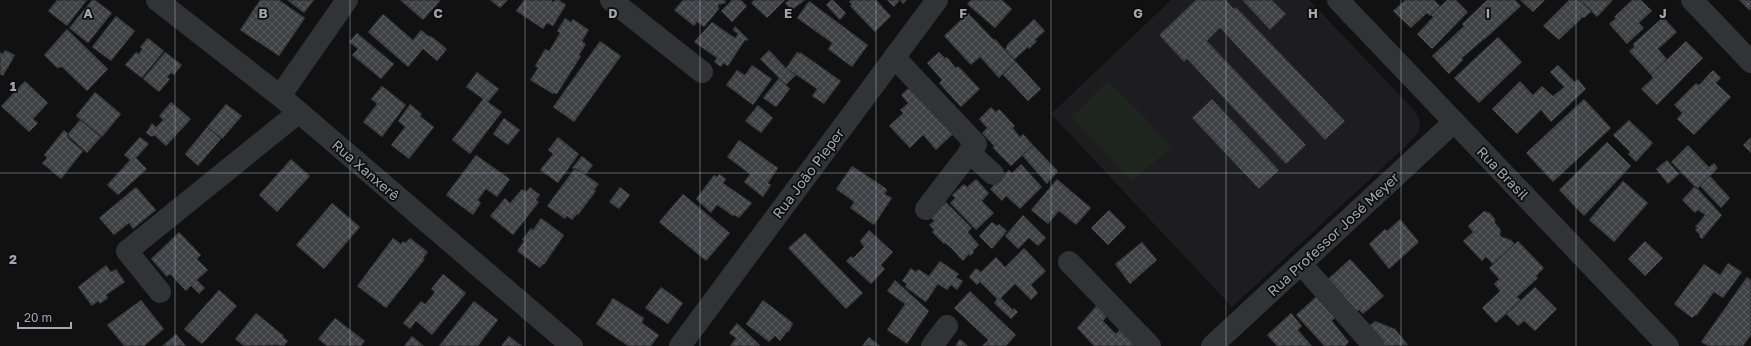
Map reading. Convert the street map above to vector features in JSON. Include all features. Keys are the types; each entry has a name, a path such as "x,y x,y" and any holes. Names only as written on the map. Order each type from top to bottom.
{"street":[{"name":"Rua Xanxerê","path":"157,0 280,96 572,346"},
{"path":"280,96 347,0"},
{"path":"611,0 702,72"},
{"name":"Rua João Pieper","path":"680,346 937,0"},
{"name":"Rua Brasil","path":"1338,0 1668,346"},
{"path":"1692,0 1751,62"},
{"path":"894,57 976,144 926,209"},
{"path":"160,292 127,251 299,112"},
{"name":"Rua Professor José Meyer","path":"1212,346 1454,122"},
{"path":"969,152 993,174"},
{"path":"1069,262 1150,346"},
{"path":"1301,264 1374,346"},
{"path":"932,346 947,326"}],"shaded area":[{"path":"1171,0 1309,0 1415,111 1420,121 1419,131 1411,141 1232,307 1051,114"},
{"path":"1109,81 1171,146 1133,182 1071,117"}],"building":[{"path":"57,0 87,0 67,26 48,11"},
{"path":"92,0 95,0 112,13 88,43 69,28"},
{"path":"260,0 279,0 305,18 279,56 240,30"},
{"path":"287,0 314,0 304,13"},
{"path":"400,0 439,0 440,1 423,20"},
{"path":"490,0 508,0 500,8"},
{"path":"524,0 551,0 553,2 555,0 559,0 566,5 553,26 547,23 543,29 516,11"},
{"path":"683,0 725,0 726,3 718,5 719,9 704,27 697,22 694,26 674,10"},
{"path":"732,0 741,0 747,6 732,22 721,11"},
{"path":"754,0 785,0 767,18 751,3"},
{"path":"789,0 805,0 792,10 785,3"},
{"path":"833,0 846,13 840,20 826,5"},
{"path":"851,0 876,0 891,16 875,32 850,6 852,4 849,2"},
{"path":"887,0 900,0 894,7"},
{"path":"900,0 907,0 903,4"},
{"path":"971,0 1002,0 1012,9 995,28 967,4"},
{"path":"1196,0 1226,0 1234,9 1236,7 1345,121 1325,140 1220,28 1207,41 1306,145 1286,164 1187,59 1184,62 1159,35"},
{"path":"1242,0 1272,0 1286,14 1270,30"},
{"path":"1405,0 1434,0 1440,6 1430,16 1427,13 1411,28 1393,11"},
{"path":"1447,0 1456,0 1468,12 1432,49 1417,34 1433,17 1431,15"},
{"path":"1487,0 1515,0 1521,6 1462,58 1463,60 1449,74 1432,56 1464,26 1462,24"},
{"path":"1520,0 1545,0 1533,12"},
{"path":"1569,0 1580,0 1592,11 1584,18 1583,17 1559,40 1543,26"},
{"path":"1580,0 1613,0 1597,17"},
{"path":"1632,0 1641,0 1652,11 1639,23 1644,28 1627,44 1609,24 1616,18 1614,17"},
{"path":"1739,0 1751,0 1751,9 1749,10"},
{"path":"809,1 868,45 852,67 828,49 832,43 797,18"},
{"path":"968,13 1016,62 999,78 980,57 971,65 944,36"},
{"path":"383,14 413,40 421,30 447,49 437,61 423,49 408,67 368,32"},
{"path":"116,16 135,31 111,61 92,47"},
{"path":"1663,17 1677,32 1658,49 1667,59 1651,75 1629,51 1634,47 1633,44"},
{"path":"565,18 571,22 573,19 589,30 582,41 586,44 579,55 581,56 557,94 553,94 530,80 538,68 535,66 545,49 549,51 560,33 557,31"},
{"path":"1034,19 1045,31 1035,40 1037,41 1029,49 1028,47 1014,60 1005,49 1007,47 1006,46"},
{"path":"712,22 735,38 738,34 733,30 735,26 748,39 747,41 745,40 728,66 723,63 721,67 714,62 717,58 694,42"},
{"path":"67,29 108,69 87,91 62,67 57,68 44,55"},
{"path":"357,33 394,64 381,79 352,55 358,49 349,42"},
{"path":"1498,37 1522,62 1479,103 1454,78"},
{"path":"148,38 164,51 142,78 125,65 136,52 139,54 142,49 140,47"},
{"path":"600,41 621,56 574,122 553,107"},
{"path":"1686,41 1703,58 1657,105 1641,89 1653,78 1651,75"},
{"path":"5,50 15,55 3,76 0,74 0,52 3,54"},
{"path":"769,50 786,68 796,75 786,85 760,59"},
{"path":"165,52 182,65 174,75 171,73 167,77 170,79 159,92 143,79"},
{"path":"797,52 800,54 800,52 841,81 824,104 812,96 817,89 786,68"},
{"path":"939,52 945,58 947,57 956,68 958,66 980,89 961,107 939,83 942,80 927,63"},
{"path":"1016,62 1041,89 1028,101 1003,75"},
{"path":"752,65 772,79 753,105 726,85 737,70 745,75"},
{"path":"1558,65 1575,82 1578,79 1586,89 1551,122 1541,110 1517,134 1492,109 1520,81 1533,95 1542,86 1553,96 1564,87 1550,72"},
{"path":"1713,70 1721,78 1716,83 1731,97 1694,135 1677,119 1682,113 1674,105 1696,83 1699,85"},
{"path":"477,72 499,89 488,102 502,112 470,154 452,140 483,99 466,87"},
{"path":"779,78 790,89 776,107 763,98"},
{"path":"25,81 48,103 33,119 38,123 29,132 1,106"},
{"path":"912,85 956,131 936,150 923,135 910,148 889,126 903,113 900,110 908,103 901,95"},
{"path":"382,86 406,105 382,137 363,122 377,104 371,99"},
{"path":"95,92 121,114 102,137 76,116"},
{"path":"1212,99 1279,170 1259,189 1192,118"},
{"path":"1584,99 1611,128 1553,182 1526,153"},
{"path":"171,102 191,119 166,146 154,135 152,137 146,133 152,123 156,127 163,120 159,116"},
{"path":"226,104 242,116 222,139 207,127"},
{"path":"410,104 422,114 420,116 434,127 409,159 391,145 405,127 398,121"},
{"path":"758,105 773,118 761,133 745,121"},
{"path":"991,107 996,112 999,109 1015,126 1013,128 1020,137 1023,134 1033,145 1011,166 993,148 994,146 982,133 987,128 979,119"},
{"path":"504,118 520,130 508,145 493,134"},
{"path":"80,120 101,137 87,153 67,135"},
{"path":"1629,120 1653,143 1636,162 1628,154 1630,152 1613,135"},
{"path":"207,127 221,139 198,166 185,154"},
{"path":"64,130 68,134 68,138 83,151 61,179 42,163 47,158 44,155"},
{"path":"140,137 149,144 136,158 147,169 118,195 107,185 130,160 124,155"},
{"path":"558,137 579,154 558,183 540,170 553,154 548,150"},
{"path":"1751,137 1751,153 1743,145"},
{"path":"739,140 778,168 768,183 771,185 763,197 744,182 750,174 727,157"},
{"path":"1607,142 1631,166 1584,216 1559,190"},
{"path":"1033,145 1058,171 1047,184 1022,155"},
{"path":"1688,145 1709,167 1714,163 1718,168 1697,189 1671,162"},
{"path":"476,155 510,179 497,197 486,189 478,200 481,203 473,215 446,195"},
{"path":"582,156 593,165 586,174 572,168"},
{"path":"291,159 310,176 277,212 259,195"},
{"path":"1667,160 1679,174 1668,184 1656,169"},
{"path":"1021,164 1042,187 1020,209 1006,196 1002,201 990,189 1009,170 1012,173"},
{"path":"852,166 884,187 887,190 885,194 892,198 874,225 850,208 854,202 836,189"},
{"path":"575,168 599,184 594,190 596,191 578,215 577,214 572,220 567,216 565,219 547,206"},
{"path":"719,174 726,179 723,183 752,203 739,218 734,215 733,216 717,205 711,213 696,199 714,175 717,177"},
{"path":"1710,176 1730,198 1721,208 1700,186"},
{"path":"976,179 989,193 982,201 994,213 976,230 950,203 955,198 952,195 964,184 967,187"},
{"path":"1057,179 1091,208 1076,225 1059,211 1048,224 1031,210"},
{"path":"1623,181 1648,203 1614,242 1589,220"},
{"path":"1695,186 1722,215 1702,239 1695,230 1697,228 1695,227 1705,215 1698,210 1695,213 1682,200"},
{"path":"136,187 156,210 133,229 129,223 114,235 99,218"},
{"path":"530,187 540,195 536,200 539,202 513,235 490,216 505,198 510,203 522,189 526,192"},
{"path":"620,187 630,195 619,209 609,202"},
{"path":"683,194 730,233 706,261 659,222"},
{"path":"946,202 972,228 968,232 979,245 970,256 969,254 963,261 951,248 945,243 944,244 932,232 934,230 929,225 934,221 930,217"},
{"path":"332,203 360,227 324,269 296,245"},
{"path":"1109,210 1126,227 1108,245 1091,228"},
{"path":"1484,211 1490,213 1495,219 1495,223 1501,230 1500,236 1511,240 1515,244 1493,264 1486,257 1482,261 1463,241 1473,232 1468,226"},
{"path":"1023,215 1046,238 1038,246 1029,238 1018,249 1005,236"},
{"path":"541,218 564,235 544,265 543,264 540,268 517,251 524,241 522,240 531,228 533,230"},
{"path":"1400,219 1419,242 1389,269 1369,244 1385,229 1387,231"},
{"path":"992,222 997,226 999,224 1007,231 992,249 979,236"},
{"path":"869,230 893,252 881,265 885,269 871,284 846,261 851,256 853,258 864,247 860,241"},
{"path":"179,232 201,255 197,259 208,270 197,280 205,288 199,294 191,286 186,291 170,274 167,277 151,259"},
{"path":"805,233 863,293 846,309 788,248"},
{"path":"393,238 401,244 403,241 405,243 410,238 428,252 423,258 425,259 386,308 357,286"},
{"path":"1518,241 1544,268 1536,276 1538,278 1517,297 1521,300 1496,323 1482,308 1500,291 1494,284 1499,279 1489,268"},
{"path":"1645,241 1663,258 1645,276 1628,259"},
{"path":"1142,242 1157,260 1130,284 1115,264"},
{"path":"1024,248 1046,271 1031,285 1038,293 1031,300 1015,284 1001,298 1013,310 1014,308 1018,312 1011,319 994,303 997,299 980,282 977,285 969,277 976,268 981,272 996,257 1005,267"},
{"path":"1350,259 1384,296 1363,314 1359,310 1356,313 1327,280"},
{"path":"940,261 959,274 956,277 963,281 957,290 951,285 947,290 938,284 926,302 905,287 907,284 902,281 911,268 916,272 918,269 929,276"},
{"path":"1728,263 1742,272 1723,298 1714,292 1696,316 1695,315 1692,318 1674,304 1704,264 1720,275"},
{"path":"106,265 111,272 116,269 125,282 106,295 108,298 100,304 98,301 92,306 78,287"},
{"path":"443,274 466,293 432,335 416,321 410,329 403,323 421,301 425,304 435,292 431,289"},
{"path":"1747,277 1751,280 1751,335 1743,346 1708,346 1701,342"},
{"path":"895,280 929,311 907,344 887,330 905,304 887,291"},
{"path":"661,287 683,303 668,324 645,308"},
{"path":"1535,287 1557,309 1535,331 1524,321 1518,326 1506,314"},
{"path":"219,290 237,306 202,344 184,329"},
{"path":"970,291 1016,335 1006,346 982,346 988,340 954,308"},
{"path":"1318,295 1337,316 1332,321 1349,342 1345,346 1324,346 1296,315"},
{"path":"613,298 644,318 642,323 659,335 651,346 628,346 596,324"},
{"path":"141,300 164,329 144,346 124,346 107,325"},
{"path":"763,300 793,323 789,332 788,331 780,341 775,336 769,342 746,324"},
{"path":"474,301 498,320 478,346 439,346"},
{"path":"1097,305 1107,316 1103,321 1116,334 1120,329 1135,345 1134,346 1094,346 1077,328"},
{"path":"256,313 284,336 283,337 288,341 284,346 244,346 235,339"},
{"path":"1291,313 1302,326 1298,330 1312,346 1277,346 1267,335"},
{"path":"335,318 365,341 361,346 327,346 318,339"},
{"path":"1375,321 1395,329 1408,345 1384,346 1367,328"},
{"path":"737,323 760,345 759,346 730,346 736,338 729,333"},
{"path":"176,334 186,346 162,346"},
{"path":"412,336 424,346 404,346"},
{"path":"509,336 522,346 501,346"},
{"path":"869,337 880,346 862,346"},
{"path":"960,339 968,346 955,346"}]}
